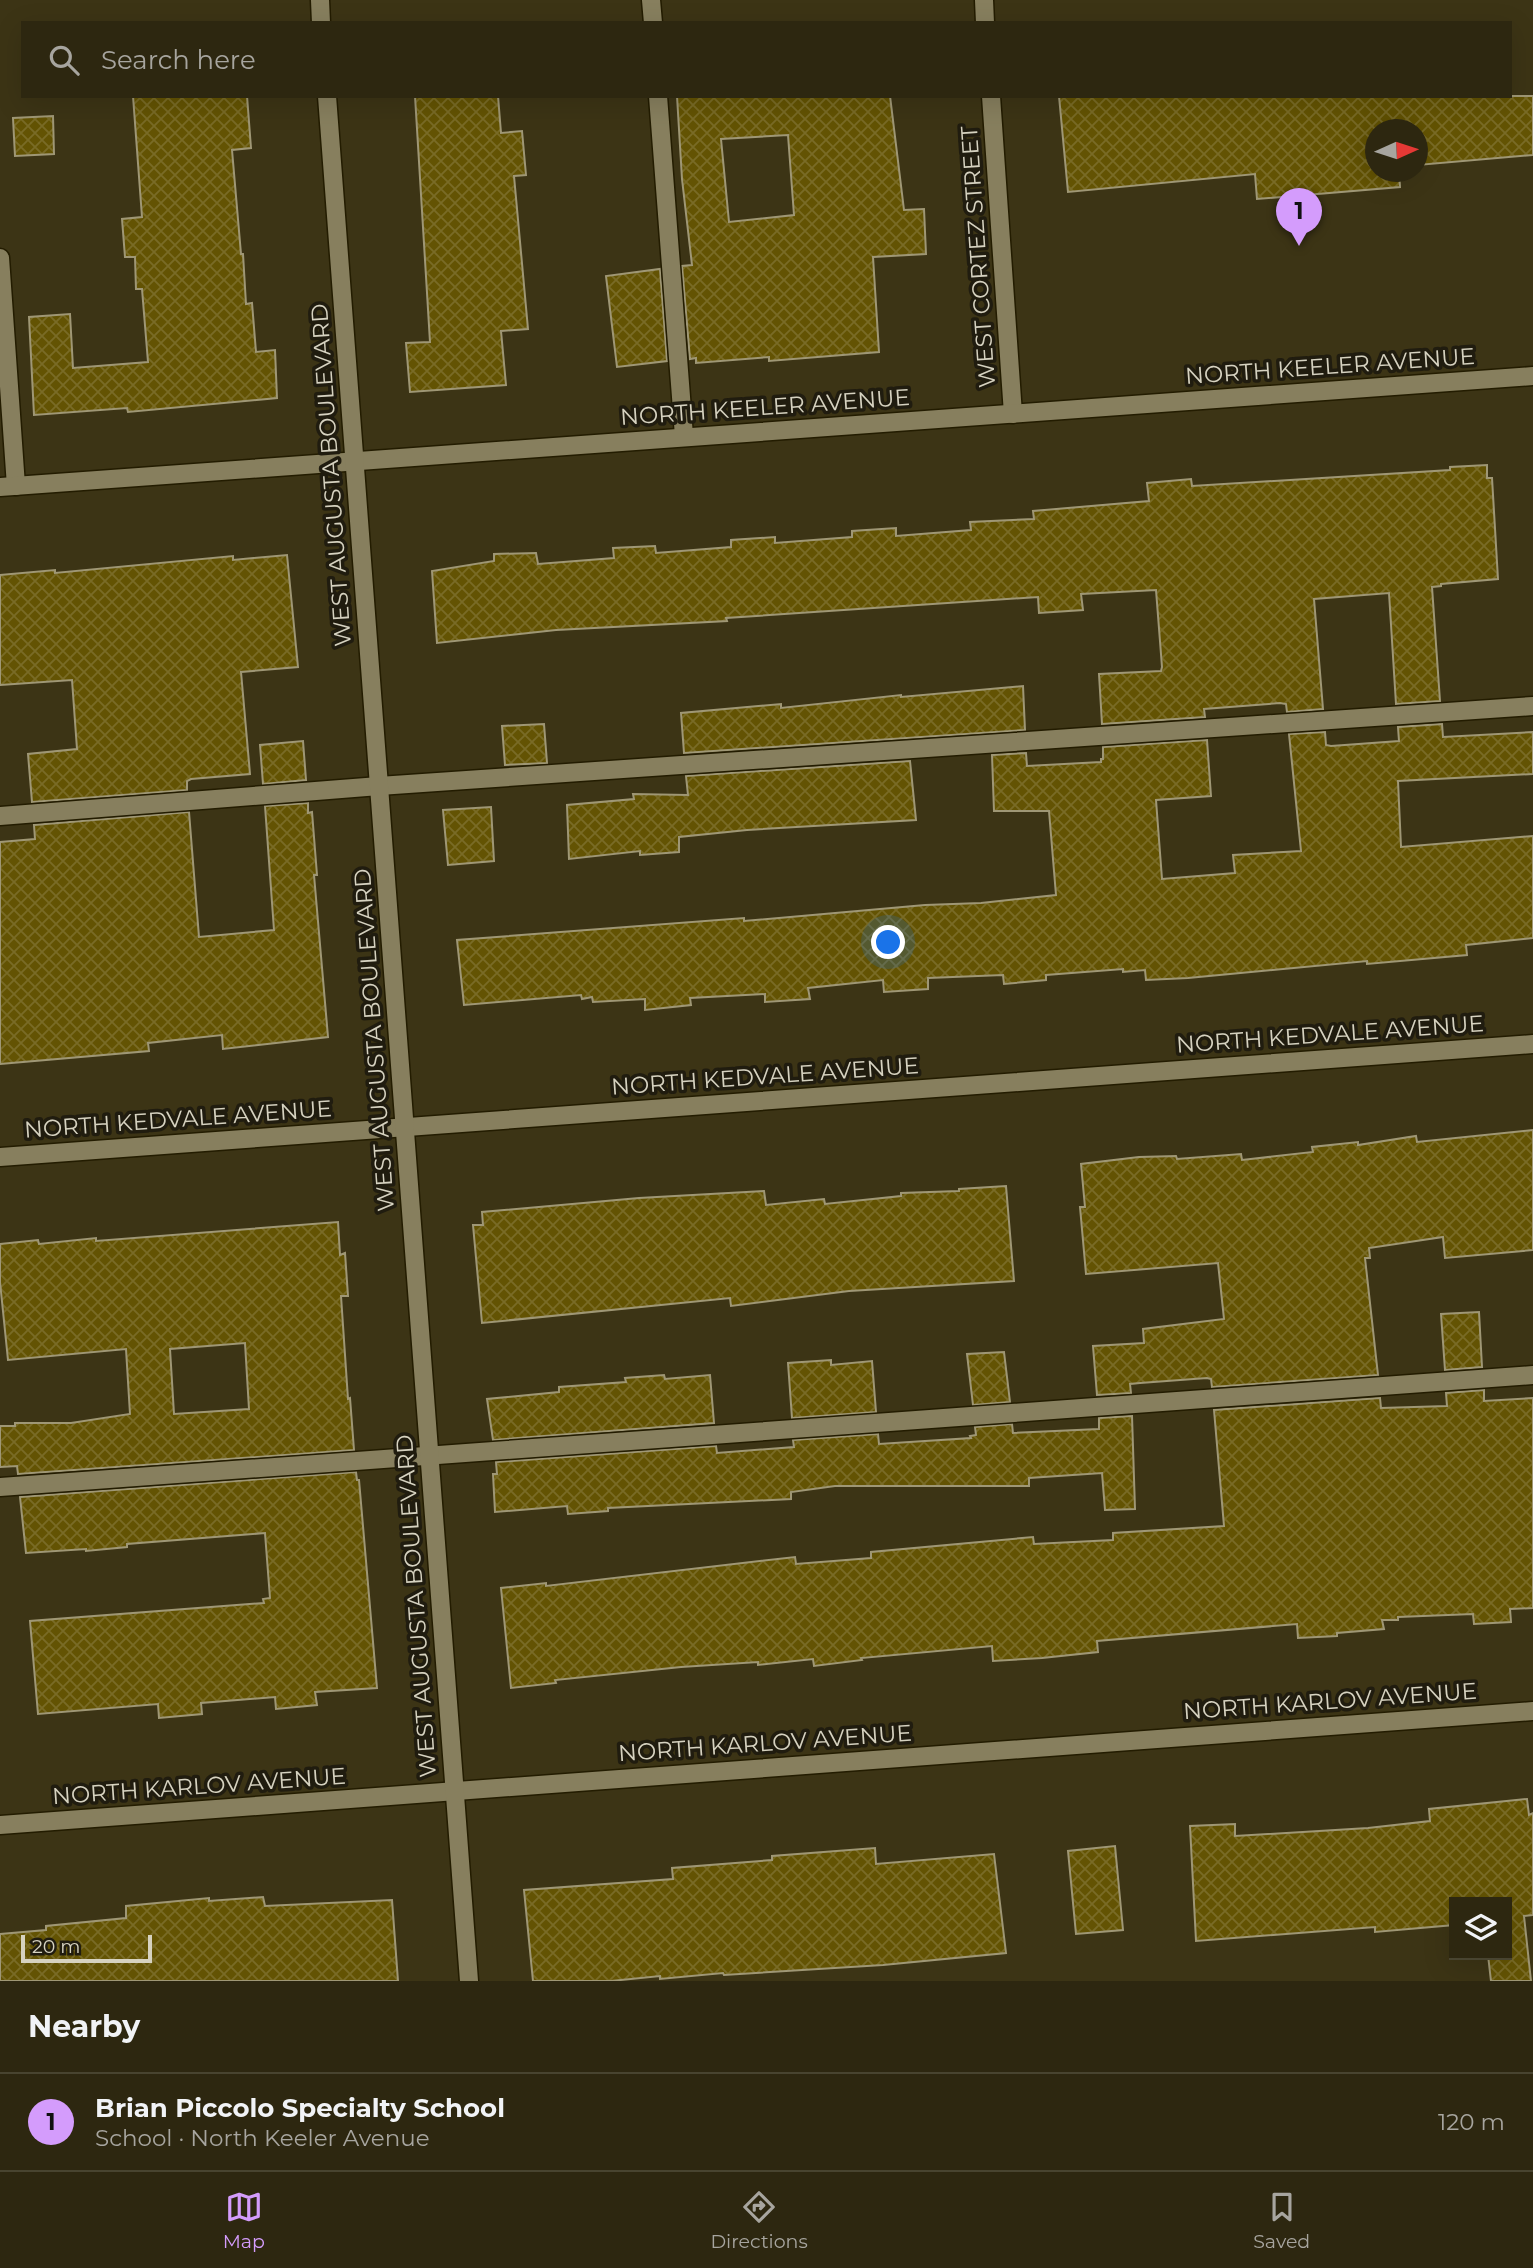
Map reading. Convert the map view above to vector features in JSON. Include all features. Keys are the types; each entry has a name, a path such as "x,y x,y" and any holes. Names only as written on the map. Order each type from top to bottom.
{"street":[{"path":"320,0 321,21"},
{"path":"651,0 653,21"},
{"path":"984,0 985,21"},
{"name":"WEST AUGUSTA BOULEVARD","path":"327,98 469,1981"},
{"path":"659,98 684,436"},
{"name":"WEST CORTEZ STREET","path":"990,98 1013,414"},
{"path":"0,258 8,487"},
{"name":"NORTH KEELER AVENUE","path":"8,487 1533,376"},
{"path":"0,817 379,786 1533,706"},
{"name":"NORTH KEDVALE AVENUE","path":"0,1157 1533,1044"},
{"path":"0,1486 1533,1375"},
{"name":"NORTH KARLOV AVENUE","path":"0,1825 1533,1710"}],"building":[{"path":"1533,96 1533,155 1428,164 1428,119 1365,119 1365,182 1400,182 1400,187 1257,199 1255,174 1068,192 1059,98"},
{"path":"133,98 247,98 251,148 232,150 241,254 246,304 252,303 256,352 275,350 277,398 128,412 127,408 34,415 29,317 70,314 73,368 148,362 142,289 136,289 135,257 125,257 122,219 142,217"},
{"path":"415,98 498,98 501,133 522,131 526,175 514,176 528,329 501,331 506,385 410,392 406,343 430,342"},
{"path":"677,98 890,98 904,210 924,209 926,254 873,257 879,352 769,361 769,357 696,363 696,358 690,359 682,266 692,265 682,179","holes":["788,135 794,215 729,222 721,139"]},
{"path":"53,116 54,154 15,156 13,118"},
{"path":"660,269 667,361 617,367 606,276"},
{"path":"1487,465 1487,478 1492,478 1498,579 1432,587 1440,701 1396,704 1389,593 1314,599 1323,709 1287,712 1286,704 1280,703 1204,709 1205,717 1102,724 1099,674 1161,671 1156,590 1081,594 1083,610 1039,613 1038,597 726,618 727,621 556,630 437,643 432,571 494,561 494,554 536,553 538,564 614,558 613,548 655,546 656,553 731,547 731,540 775,537 775,543 852,537 852,531 896,528 896,536 971,530 970,522 1034,519 1033,511 1149,501 1147,483 1191,479 1192,486 1450,470 1450,467"},
{"path":"287,555 298,667 241,672 250,774 191,779 187,781 187,790 32,802 28,754 77,749 72,680 0,685 0,575 55,570 55,573 233,556 233,560"},
{"path":"1023,686 1025,730 684,753 681,713 781,704 781,708"},
{"path":"544,724 547,763 505,765 502,726"},
{"path":"1442,724 1443,737 1533,732 1533,774 1398,781 1401,847 1533,836 1533,938 1466,945 1467,955 1367,964 1367,961 1188,978 1146,980 1145,970 1123,972 1123,969 1046,975 1046,980 1004,984 1003,975 928,978 928,989 884,992 883,980 808,988 810,999 765,1002 765,994 690,998 691,1005 645,1010 645,999 593,1002 592,997 582,999 581,995 464,1005 457,940 744,918 744,921 1056,895 1049,811 994,811 992,755 1026,753 1027,766 1101,762 1103,747 1207,740 1211,796 1156,800 1162,879 1235,873 1233,855 1301,851 1289,734 1325,732 1326,745 1331,746 1399,741 1398,727"},
{"path":"303,741 306,780 263,784 260,745"},
{"path":"910,761 916,820 747,830 679,837 679,852 640,855 640,851 569,859 567,805 634,799 633,794 688,795 686,776"},
{"path":"308,803 308,813 312,812 317,875 314,875 328,1037 223,1049 222,1035 148,1043 149,1051 0,1064 0,842 35,839 34,825 189,812 199,937 274,930 265,806"},
{"path":"491,807 494,861 448,865 443,810"},
{"path":"1533,1130 1533,1250 1445,1258 1443,1237 1369,1248 1370,1258 1365,1258 1378,1375 1212,1387 1211,1379 1207,1378 1130,1384 1131,1393 1097,1395 1093,1346 1144,1343 1143,1329 1224,1319 1218,1263 1086,1274 1080,1207 1085,1207 1081,1164 1139,1157 1176,1156 1177,1159 1241,1154 1242,1160 1313,1152 1312,1147 1358,1142 1358,1145 1416,1136 1417,1142"},
{"path":"1006,1186 1014,1281 849,1291 731,1306 730,1298 482,1323 473,1225 483,1225 482,1212 639,1198 764,1191 766,1205 824,1199 825,1204 901,1196 901,1193"},
{"path":"338,1222 340,1255 345,1253 348,1296 341,1296 354,1450 18,1474 17,1466 0,1467 0,1426 15,1426 15,1423 71,1423 130,1414 126,1349 8,1360 0,1282 0,1244 38,1240 39,1244 96,1238 96,1241","holes":["245,1343 249,1409 174,1414 170,1349"]},
{"path":"1479,1312 1482,1367 1445,1370 1441,1314"},
{"path":"1004,1352 1010,1402 973,1405 967,1354"},
{"path":"831,1360 831,1365 872,1361 876,1412 792,1418 788,1363"},
{"path":"664,1375 665,1379 710,1375 714,1423 493,1440 487,1399 559,1392 559,1387 626,1382 625,1378"},
{"path":"1484,1390 1484,1401 1533,1398 1533,1608 1510,1609 1511,1622 1474,1624 1473,1614 1398,1617 1398,1620 1382,1620 1384,1629 1337,1633 1337,1636 1298,1638 1297,1624 1097,1641 1098,1652 1042,1658 993,1661 992,1646 861,1658 862,1660 814,1666 813,1659 758,1665 758,1662 681,1667 555,1680 556,1683 511,1688 501,1588 546,1583 546,1586 795,1557 796,1564 871,1558 871,1552 1033,1537 1034,1544 1113,1540 1113,1533 1224,1526 1214,1410 1380,1398 1381,1408 1447,1406 1446,1393"},
{"path":"1132,1416 1135,1509 1105,1510 1102,1473 1029,1478 1029,1486 835,1486 791,1492 791,1499 608,1508 608,1511 568,1514 567,1506 495,1512 493,1474 497,1474 496,1462 716,1446 717,1453 794,1447 793,1440 878,1434 879,1444 971,1438 970,1436 976,1435 975,1427 1012,1424 1013,1433 1099,1429 1099,1418"},
{"path":"356,1472 359,1480 377,1688 315,1692 317,1705 276,1709 275,1697 201,1703 202,1714 159,1718 158,1704 38,1714 30,1621 264,1603 263,1599 270,1598 265,1533 127,1544 127,1547 86,1551 26,1553 20,1497"},
{"path":"1527,1799 1529,1815 1533,1813 1533,1915 1524,1916 1531,1981 1491,1981 1489,1960 1512,1960 1512,1897 1449,1897 1449,1925 1375,1932 1375,1927 1196,1941 1190,1826 1235,1824 1235,1836 1368,1828 1430,1821 1429,1809"},
{"path":"1115,1846 1123,1930 1076,1934 1068,1851"},
{"path":"875,1848 876,1864 994,1854 1006,1953 883,1965 660,1979 660,1976 611,1981 533,1981 524,1890 673,1879 672,1868 772,1860 772,1856"},
{"path":"263,1897 265,1906 392,1900 398,1981 0,1981 0,1934 46,1930 46,1926 126,1918 126,1906 209,1898 209,1901"}],"place":[{"name":"Brian Piccolo Specialty School","path":"1299,246"}]}
